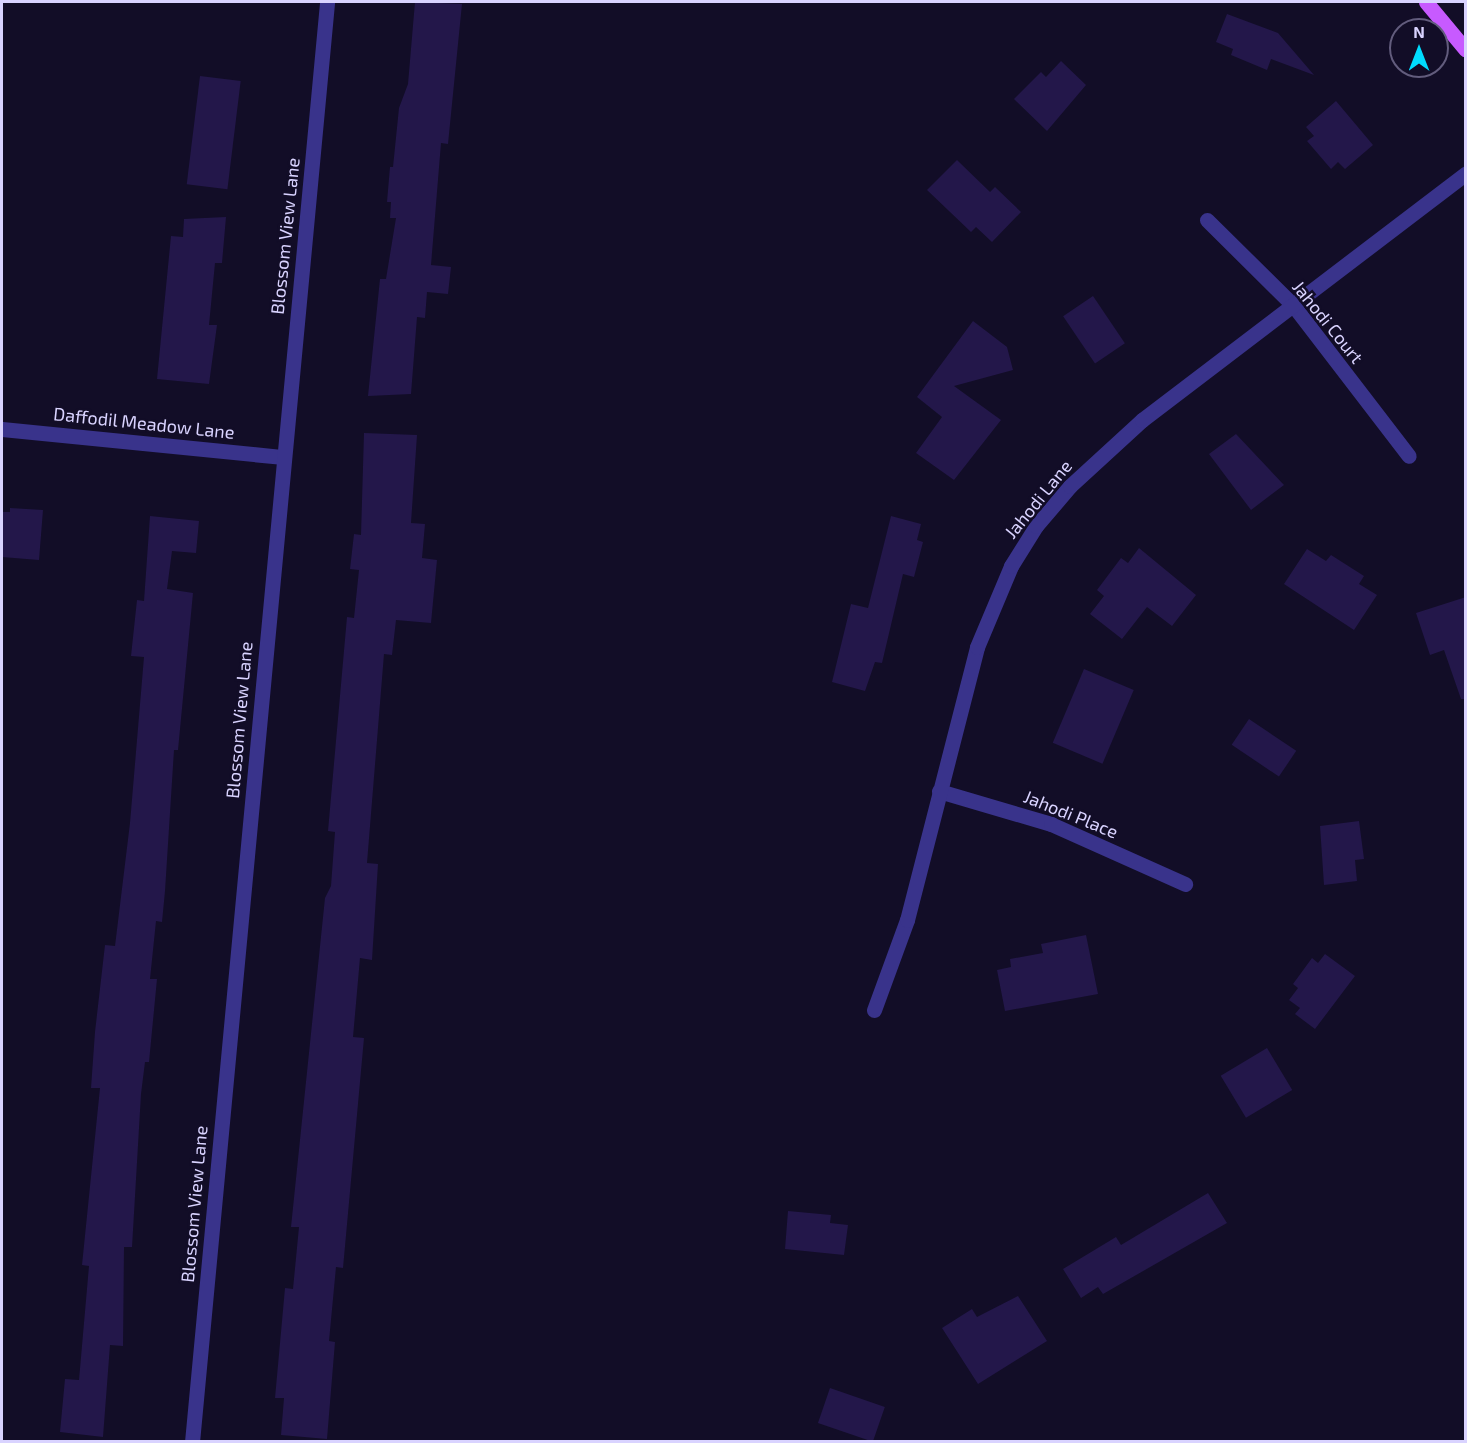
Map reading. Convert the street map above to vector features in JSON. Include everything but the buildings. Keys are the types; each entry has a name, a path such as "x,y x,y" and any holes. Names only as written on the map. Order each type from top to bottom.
{"main road":[{"path":"1426,2 1466,50"}],"street":[{"name":"Blossom View Lane","path":"192,1442 327,2"},
{"name":"Jahodi Lane","path":"874,1010 901,941 939,791 992,607 1036,526 1101,455 1466,173"},
{"name":"Jahodi Court","path":"1207,220 1293,305 1408,456"},
{"name":"Daffodil Meadow Lane","path":"2,429 284,457"},
{"name":"Jahodi Place","path":"939,791 1051,824 1185,884"}]}
